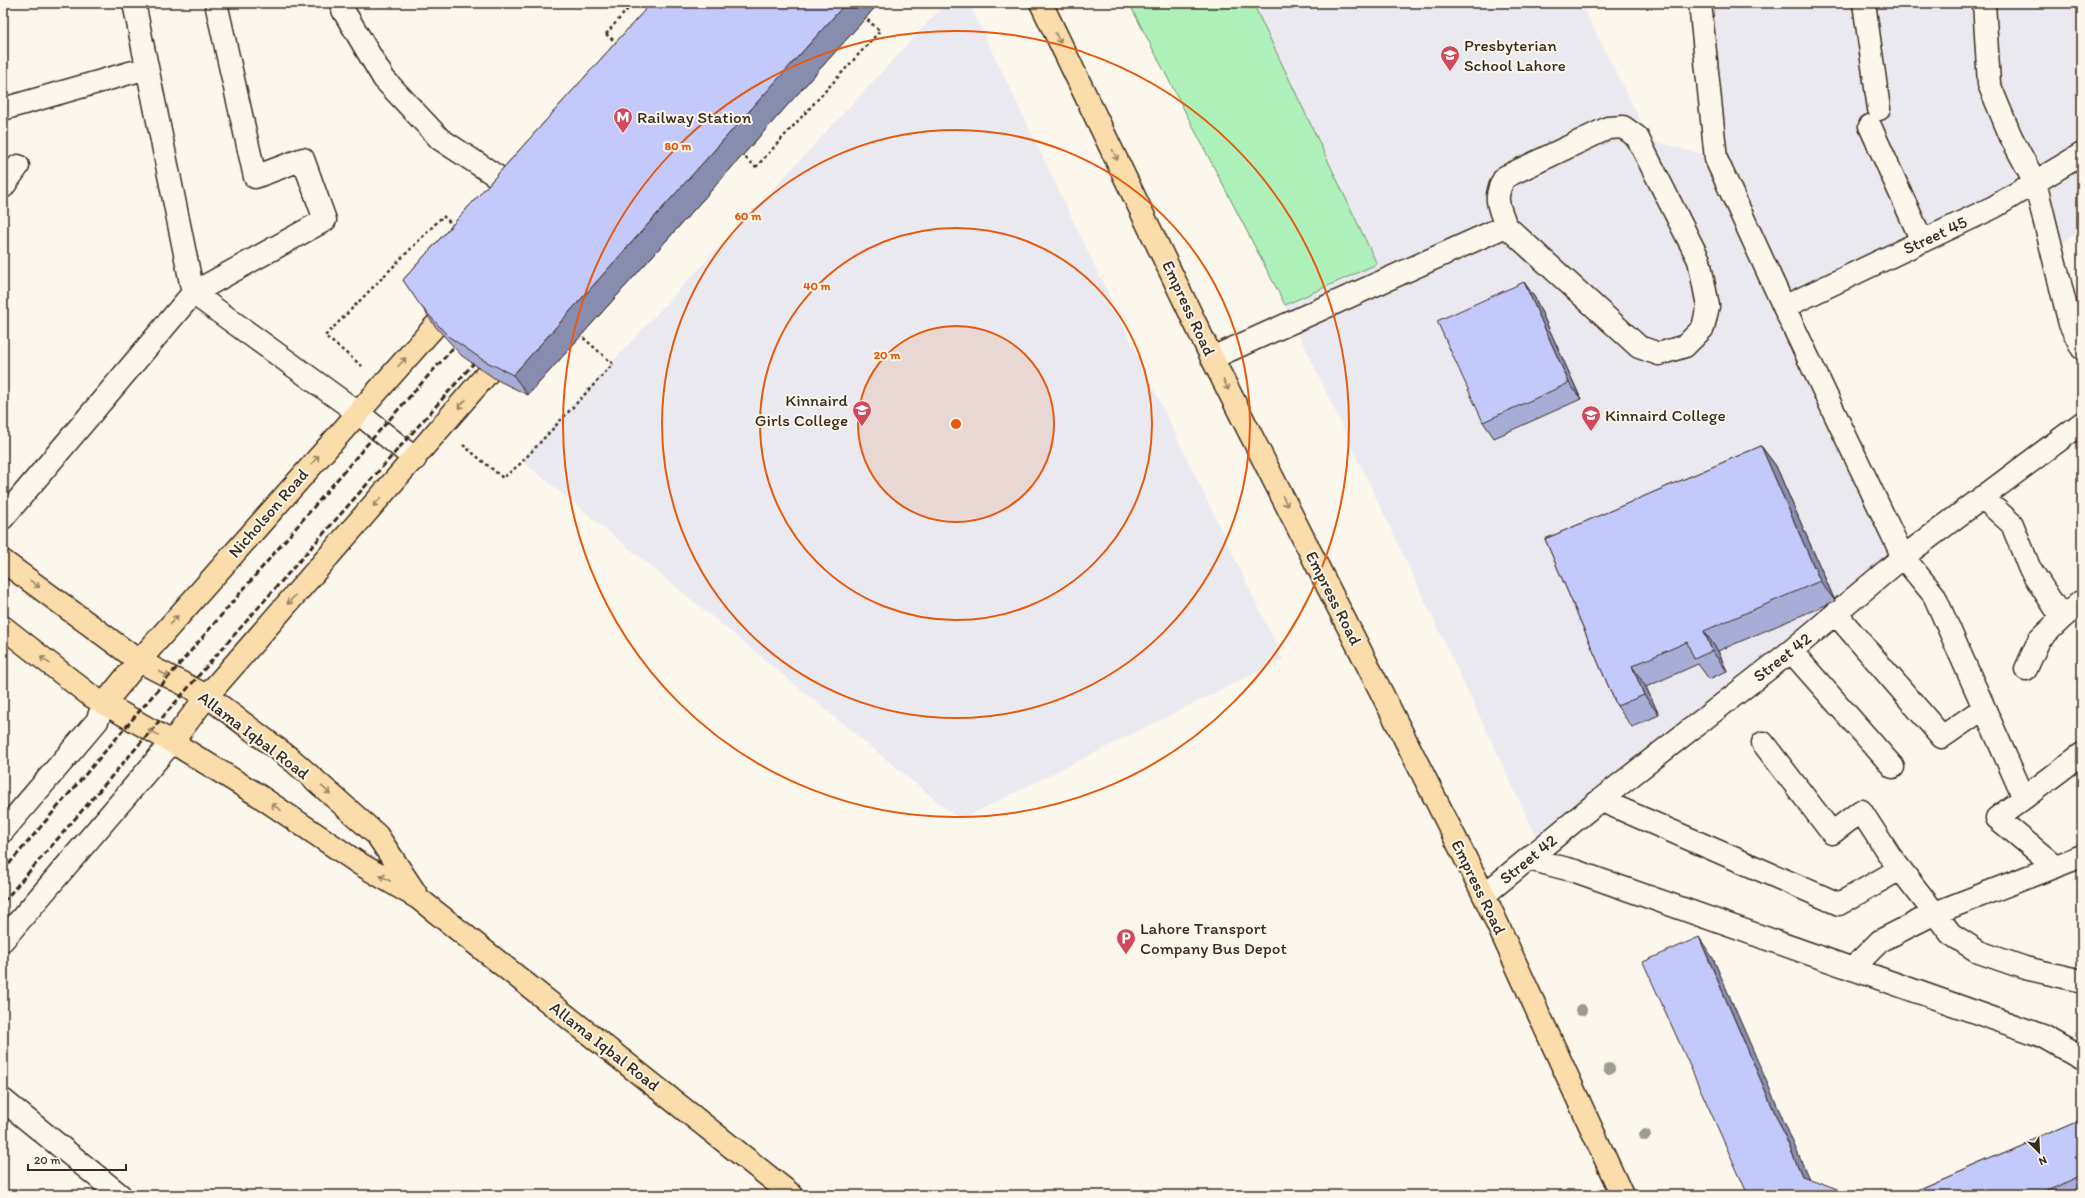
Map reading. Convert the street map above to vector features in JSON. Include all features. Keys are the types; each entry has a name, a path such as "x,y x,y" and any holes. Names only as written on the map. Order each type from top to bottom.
{"main road":[{"name":"Empress Road","path":"1041,3 1212,358 1484,895 1622,1195"},
{"name":"Nicholson Road","path":"104,704 139,661 357,412 435,326"},
{"path":"172,742 207,696 415,459 487,374"},
{"name":"Allama Iqbal Road","path":"3,562 139,661 207,696 291,759 377,835 418,898"},
{"name":"Allama Iqbal Road","path":"3,626 91,696 172,742 258,795 360,864 418,898 792,1195"}],"street":[{"path":"134,3 193,293 357,412 415,459"},
{"path":"3,518 193,293 325,220 303,158 255,177 216,3"},
{"path":"342,3 343,10 384,79 440,139 539,204"},
{"path":"1700,3 1716,159 1784,307 1904,557 1934,595 2024,798"},
{"path":"1864,3 1874,117 1922,241"},
{"path":"1984,3 1989,84 2011,137 2035,182 2070,324 2082,348"},
{"path":"3,109 147,68"},
{"path":"1623,127 1637,137 1699,260 1708,306 1702,328 1685,346 1659,354 1638,347 1506,226 1497,203 1498,189 1505,177 1608,128 1623,127"},
{"name":"Street 45","path":"1784,307 1994,207 2082,154"},
{"path":"3,187 18,166"},
{"path":"1212,358 1506,226"},
{"name":"Street 42","path":"1484,895 1600,800 1791,651 1904,557 1982,496 2082,423"},
{"path":"1982,496 2012,524 2029,567 2062,618"},
{"path":"2026,668 2039,640 2082,601"},
{"path":"1836,614 1942,737 1984,708"},
{"path":"1791,651 1893,767"},
{"path":"3,831 97,721 104,704"},
{"path":"3,940 172,742"},
{"path":"1763,743 1832,833 1861,811 1900,869 1951,934 1979,952 2025,968 2082,981"},
{"path":"2055,866 1997,818 2082,754"},
{"path":"1600,800 1839,904 1900,869"},
{"path":"1852,969 1880,941 1935,913 2082,856"},
{"path":"1529,859 1575,871 2043,1036 2082,1058"},
{"path":"3,1100 120,1195"}],"path":[{"path":"624,49 606,34 633,3"},
{"path":"738,151 756,167 880,31 859,12"},
{"path":"383,383 325,336 442,216 460,231"},
{"path":"442,427 503,478 520,464 613,364 578,333"}],"shaded area":[{"name":"Kinnaird Girls College","path":"946,3 969,3 1283,659 960,820 521,460"},
{"name":"Kinnaird College","path":"1253,3 1581,3 1650,140 1716,158 1701,3 2082,3 2082,229 2051,251 2035,183 1784,307 1893,560 1538,840 1285,305 1377,264"}],"green space":[{"path":"1129,3 1253,3 1377,264 1285,305"}],"building":[{"path":"651,3 846,3 513,375 483,360 448,336 420,305 403,280"},
{"path":"1524,282 1569,383 1483,422 1437,321"},
{"path":"1761,446 1820,581 1704,631 1712,651 1694,659 1687,642 1632,666 1644,695 1617,706 1545,539"},
{"path":"1699,937 1802,1176 1854,1195 1748,1195 1643,962"},
{"path":"2082,1119 2082,1175 2038,1195 1906,1195"}],"railway":[{"path":"3,871 364,448 461,339"},
{"path":"3,902 213,659 481,355"}],"place":[{"name":"Presbyterian School Lahore","path":"1450,72"},
{"name":"Railway Station","path":"623,134"},
{"name":"Kinnaird Girls College","path":"862,427"},
{"name":"Kinnaird College","path":"1591,432"},
{"name":"Lahore Transport Company Bus Depot","path":"1126,955"}]}
